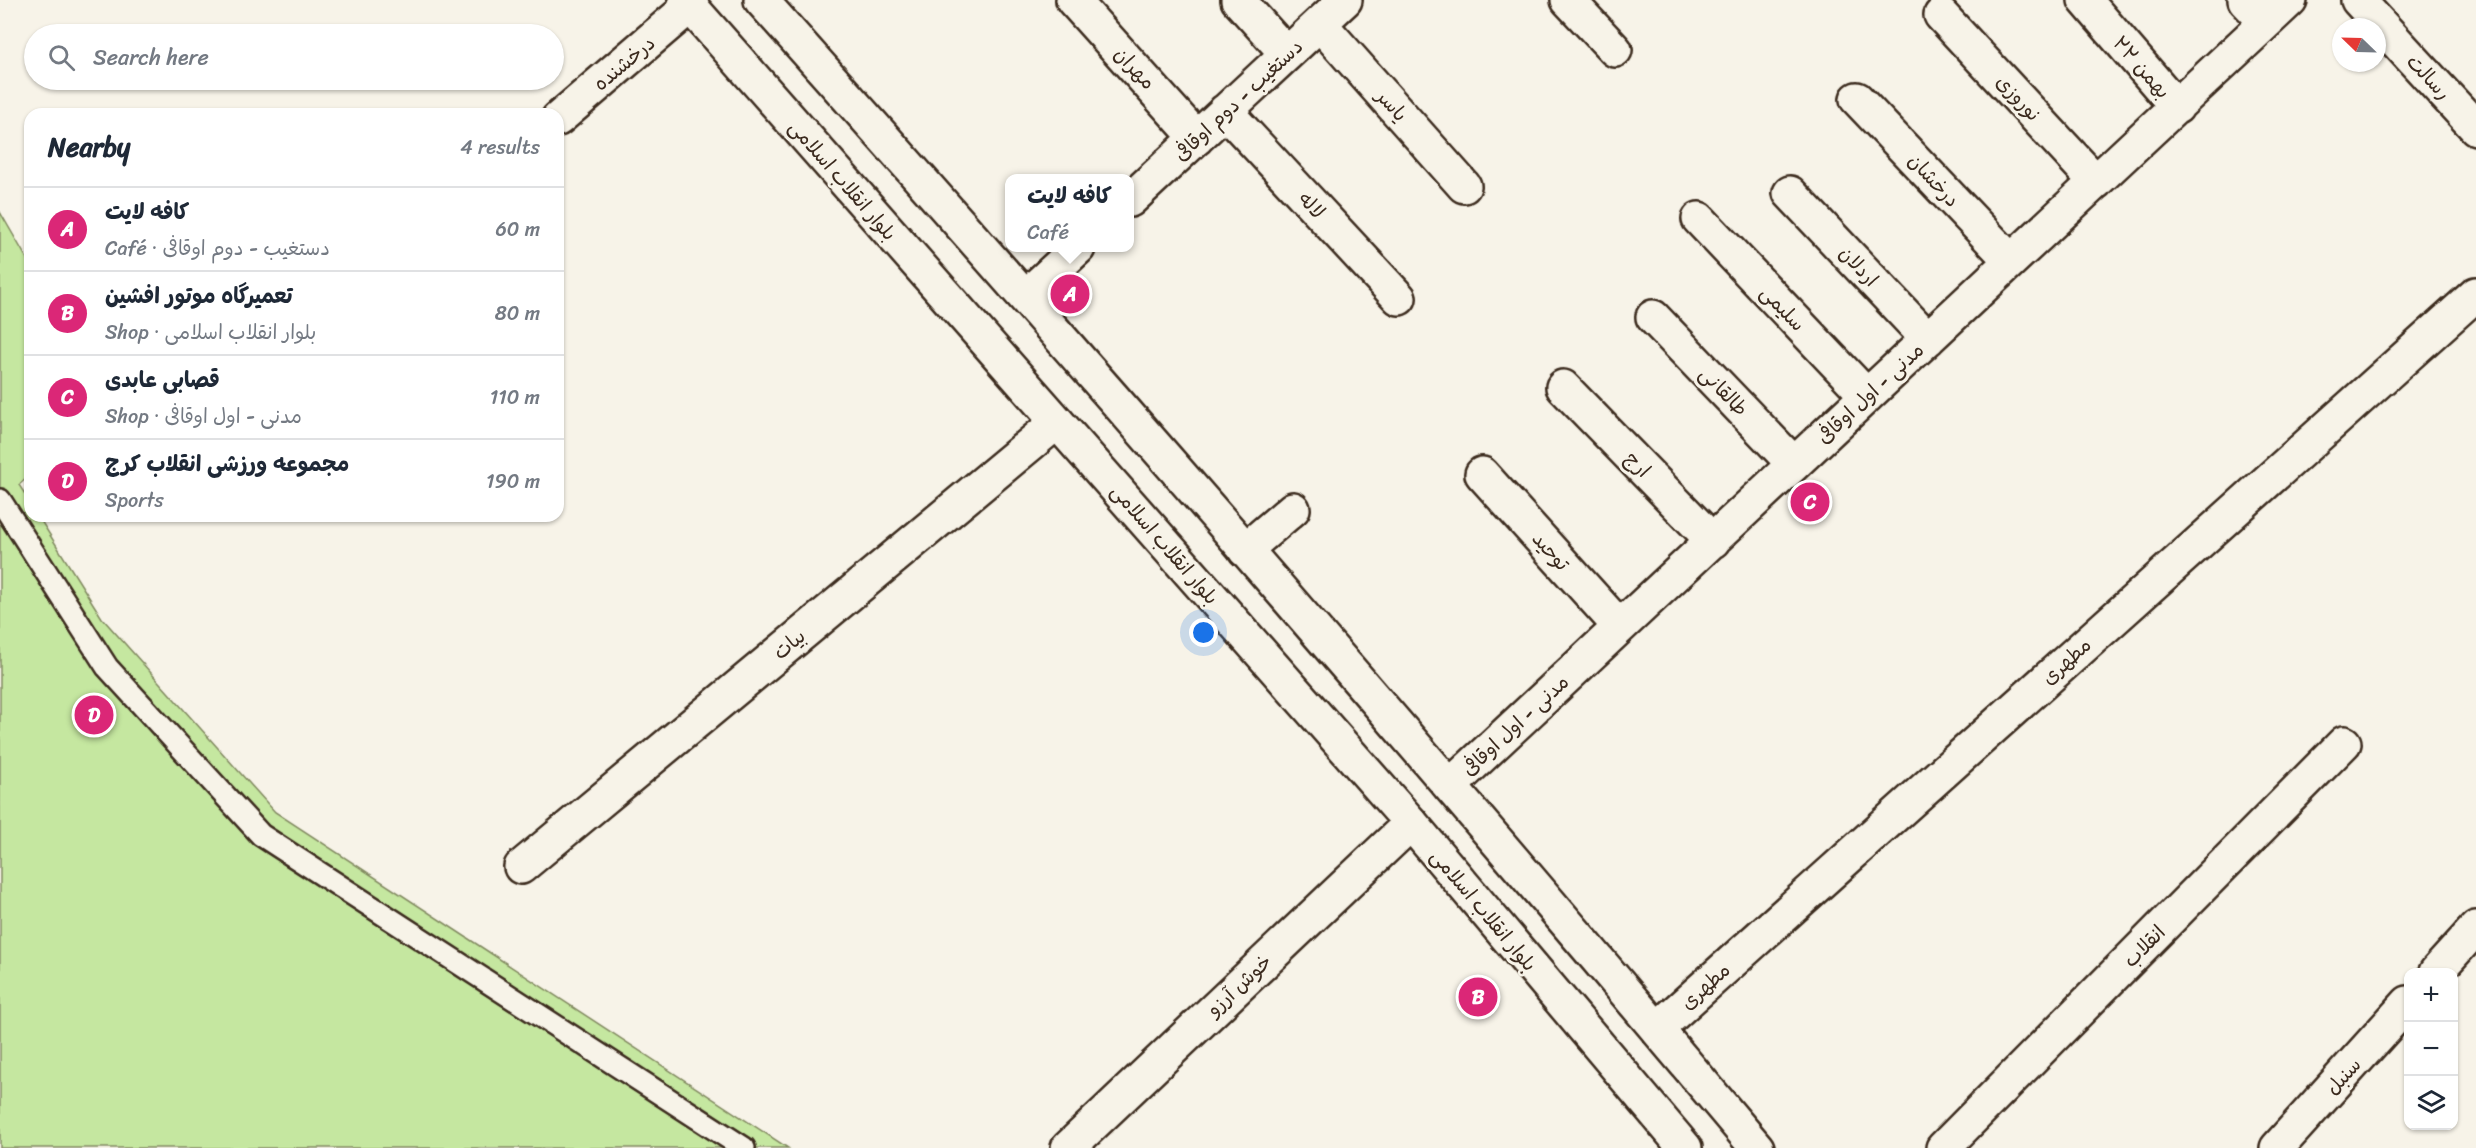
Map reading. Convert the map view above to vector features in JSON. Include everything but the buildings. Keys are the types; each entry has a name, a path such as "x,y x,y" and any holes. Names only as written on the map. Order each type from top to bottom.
{"street":[{"path":"761,0 1026,296 1450,786 1757,1148"},
{"name":"مهران","path":"1073,0 1197,138"},
{"path":"1238,0 1287,54"},
{"name":"دستغیب - دوم اوقافی","path":"1134,196 1346,0"},
{"path":"1568,0 1615,50"},
{"name":"۲۲ بهمن","path":"2085,0 2177,107"},
{"name":"مدنی - اول اوقافی","path":"1450,786 2177,107 2256,11 2290,0"},
{"name":"رسالت","path":"2358,0 2476,128"},
{"name":"درخشنده","path":"564,114 688,3"},
{"name":"بلوار انقلاب اسلامی","path":"688,3 1411,823 1685,1148"},
{"name":"نوروزی","path":"1941,15 2096,182"},
{"name":"یاسر","path":"1320,24 1464,186"},
{"name":"درخشان","path":"1857,99 2011,261"},
{"name":"لاله","path":"1225,111 1399,298"},
{"name":"اردلان","path":"1790,193 1928,339"},
{"name":"سلیمی","path":"1699,219 1867,396"},
{"path":"1026,296 1074,252"},
{"name":"مطهری","path":"1657,1029 2476,294"},
{"name":"طالقانی","path":"1653,317 1794,464"},
{"name":"ارج","path":"1563,387 1713,541"},
{"name":"بیات","path":"521,867 1057,422"},
{"name":"توحید","path":"1482,474 1620,627"},
{"path":"1245,550 1293,509"},
{"name":"انقلاب","path":"1943,1148 2344,743"},
{"name":"خوش آرزو","path":"1068,1148 1411,823"},
{"path":"2440,968 2476,928"},
{"name":"سنبل","path":"2277,1148 2404,1008"}],"lane":[{"path":"0,500 107,667 261,835 744,1148"}],"green space":[{"path":"0,212 24,254 24,480 19,485 24,493 24,522 42,522 102,618 275,812 788,1148 0,1148"}],"place":[{"name":"کافه لایت","path":"1070,294"},
{"name":"قصابی عابدی","path":"1810,502"},
{"name":"مجموعه ورزشی انقلاب کرج","path":"94,715"},
{"name":"تعمیرگاه موتور افشین","path":"1478,997"}]}
